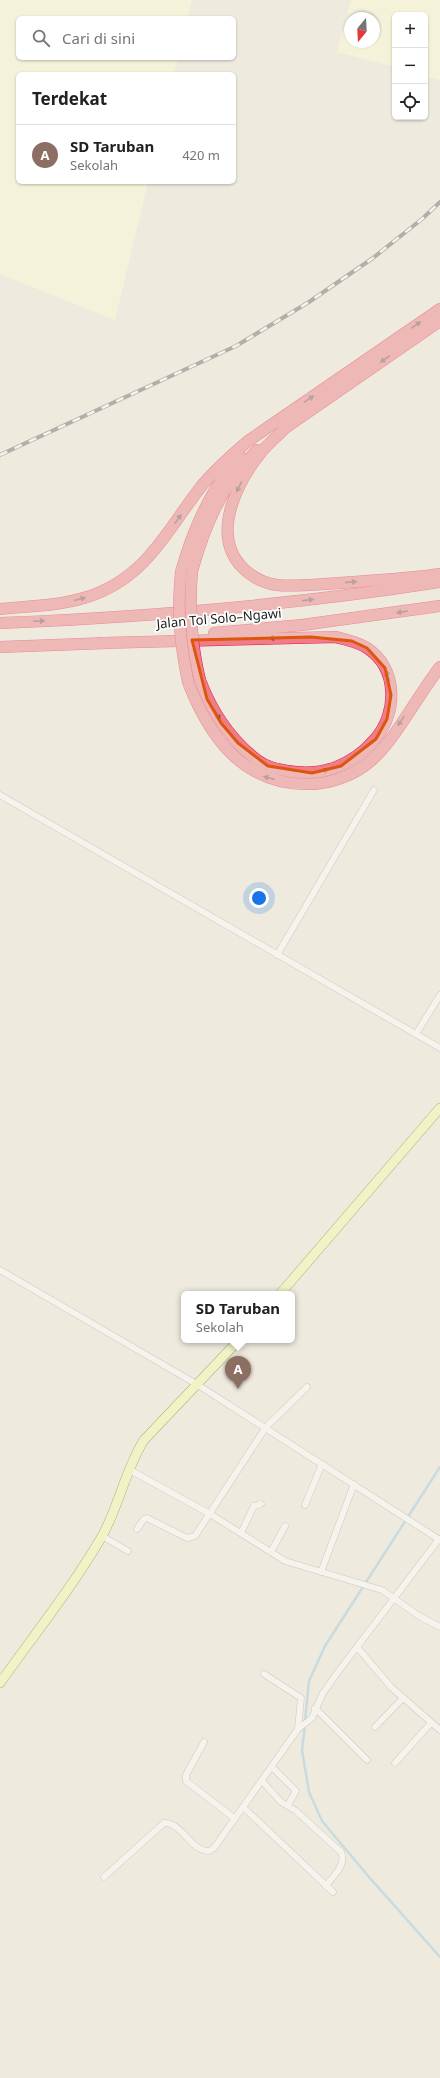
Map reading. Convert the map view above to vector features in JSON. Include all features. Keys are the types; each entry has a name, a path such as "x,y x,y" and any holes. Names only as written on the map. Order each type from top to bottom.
{"highway":[{"path":"0,609 65,602 104,590 120,581 137,569 153,554 201,487 222,464 248,441 440,309"},
{"path":"102,643 336,637 352,641 367,648 378,657 390,679 391,706 381,731 376,739 358,755 341,766 312,773 297,773 268,766 238,743 221,723 207,699 200,680 193,649 189,600 187,572 212,512 229,482 260,448 289,424 440,321"},
{"path":"277,421 248,447 220,482 197,523 178,611 181,648 188,682 196,702 222,745 240,762 265,778 296,784 317,785 341,778 370,761 389,739 426,684 440,667"},
{"path":"289,424 263,450 235,495 227,527 228,541 234,558 247,573 259,580 276,585 297,586 414,578 440,574"},
{"name":"Jalan Tol Solo–Ngawi","path":"0,623 102,619 299,602 440,582"},
{"name":"Jalan Tol Solo–Ngawi","path":"0,647 102,643 302,625 440,606"}],"main road":[{"path":"283,1291 440,1108"},
{"path":"0,1683 83,1569 102,1536 121,1494 138,1450 146,1437 198,1385 236,1343"}],"street":[{"path":"277,955 374,790"},
{"path":"0,795 440,1048"},
{"path":"416,1034 440,995"},
{"path":"0,1270 198,1385 266,1427 440,1540 393,1597 323,1693 312,1718 300,1727 214,1848 207,1851 199,1848 174,1826 164,1824 104,1877"},
{"path":"137,1529 144,1519 147,1518 184,1537 191,1538 195,1536 266,1427 307,1387"},
{"path":"305,1505 322,1464"},
{"path":"130,1470 210,1514 285,1560 321,1572 361,1582 382,1590 440,1627"},
{"path":"321,1572 354,1484"},
{"path":"241,1533 254,1506 261,1504"},
{"path":"271,1552 284,1526"},
{"path":"102,1536 128,1552"},
{"path":"357,1647 403,1698 440,1730"},
{"path":"264,1674 301,1698 300,1727"},
{"path":"375,1727 403,1698"},
{"path":"316,1708 367,1760"},
{"path":"395,1762 431,1723"},
{"path":"204,1742 186,1775 186,1780 234,1818"},
{"path":"272,1767 296,1791 288,1805"},
{"path":"262,1781 281,1802 288,1805 342,1854 341,1865 326,1886"},
{"path":"244,1807 332,1892"}],"highlighted area":[{"path":"311,637 352,641 367,648 385,668 391,695 387,719 376,739 341,766 312,773 268,766 238,743 221,723 207,699 192,640"}],"shaded area":[{"path":"0,0 192,0 188,16 16,16 16,60 178,60 174,72 16,72 16,184 148,184 115,320 0,274"},
{"path":"351,0 440,0 440,80 428,77 428,12 392,12 392,66 337,52 344,26 344,48 380,48 380,12 348,12"}],"waterway":[{"path":"305,1721 309,1681 325,1646 440,1467"},
{"path":"305,1726 302,1750 309,1792 322,1821 440,1957"}],"railway":[{"path":"0,455 236,346 309,302 373,258 422,219 440,202"}],"place":[{"name":"SD Taruban","path":"238,1389"}]}
